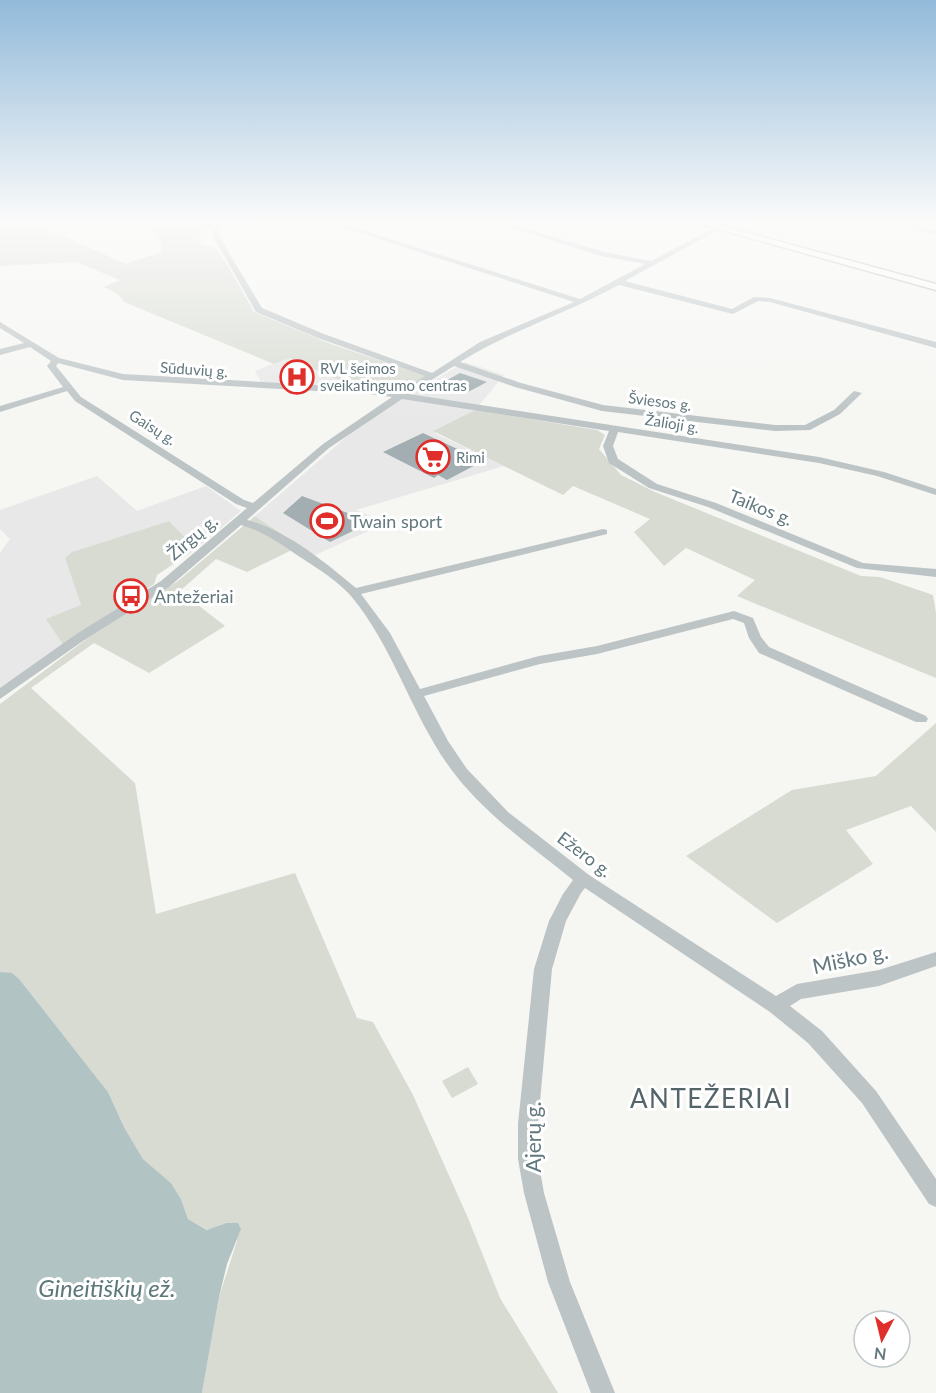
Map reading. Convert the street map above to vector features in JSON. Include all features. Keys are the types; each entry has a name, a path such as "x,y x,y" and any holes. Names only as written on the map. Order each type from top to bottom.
{"street":[{"path":"247,289 259,310 321,336 433,376"},
{"path":"540,289 581,302"},
{"name":"Žirgų g.","path":"0,695 79,638 165,584 326,446 400,396 495,338 581,302 605,289"},
{"path":"645,289 733,312 757,299 770,300 936,345"},
{"name":"Sūduvių g.","path":"0,324 56,360 103,374 143,380 370,391 400,396"},
{"path":"0,352 30,344"},
{"name":"Gaisų g.","path":"56,360 51,366 78,399 240,502 255,507"},
{"name":"Šviesos g.","path":"453,363 518,385 602,408 765,427 807,428 837,412 857,393"},
{"path":"0,409 68,388"},
{"name":"Žalioji g.","path":"400,396 845,465 936,492"},
{"name":"Taikos g.","path":"614,429 608,446 613,461 653,486 722,509 861,566 936,573"},
{"name":"Ežero g.","path":"240,521 264,528 322,566 354,592 384,633 442,743 472,785 503,816 583,879 776,1006 815,1037 869,1097 936,1197"},
{"path":"354,592 603,532"},
{"path":"417,694 539,660 597,650 734,615 749,621 755,638 764,650 921,719"},
{"name":"Ajerų g.","path":"583,879 573,889 547,952 543,969 528,1124 528,1159 534,1193 559,1282 603,1393"},
{"name":"Miško g.","path":"776,1006 797,992 879,978 936,958"}],"shaded area":[{"path":"108,289 241,289 254,312 331,344 426,376 404,389 360,389 289,358 274,364 124,302 118,294"},
{"name":"RVL šeimos sveikatingumo centras","path":"289,357 360,389 262,384 255,371"},
{"path":"465,362 504,375 475,410 436,429 436,434 504,466 356,510 386,523 315,555 255,516 351,433 392,405"},
{"path":"475,410 597,430 605,435 599,449 621,475 655,492 861,576 880,577 933,595 936,613 936,678 737,596 755,580 686,548 664,566 634,532 650,519 573,486 563,495 433,431"},
{"path":"97,476 137,511 206,486 241,511 196,549 169,521 72,552 65,558 81,605 63,644 0,689 0,553 10,539 0,529 0,510"},
{"path":"255,516 300,546 247,572 216,559 180,591 225,626 149,673 94,643 31,688 135,783 156,914 295,873 357,1018 373,1022 413,1095 468,1218 500,1298 558,1393 202,1393 219,1297 237,1241 238,1223 226,1223 208,1230 188,1219 181,1199 171,1183 143,1159 124,1127 108,1092 20,980 0,972 0,704 88,638 178,581"},
{"path":"169,521 196,549 157,575 154,584 63,644 46,619 81,605 65,558 72,552"},
{"path":"936,723 936,832 911,806 846,830 873,864 777,923 686,856 792,790 876,776"},
{"path":"468,1067 478,1084 452,1098 442,1081"}],"water":[{"name":"Gineitiškių ež.","path":"0,972 12,973 20,980 108,1092 124,1127 143,1159 171,1183 181,1199 188,1219 207,1230 226,1223 238,1223 241,1229 227,1264 219,1297 202,1393 0,1393"}],"building":[{"path":"460,373 487,382 468,392 442,383"},
{"name":"Rimi","path":"423,433 483,461 447,480 438,475 434,478 383,452"},
{"name":"Twain sport","path":"302,496 361,518 354,523 361,527 330,542 283,513"}],"place":[{"name":"RVL šeimos sveikatingumo centras","path":"297,377"},
{"name":"Rimi","path":"433,457"},
{"name":"Twain sport","path":"327,521"},
{"name":"Antežeriai","path":"131,596"}],"district":[{"name":"ANTEŽERIAI","path":"711,1098"}]}
